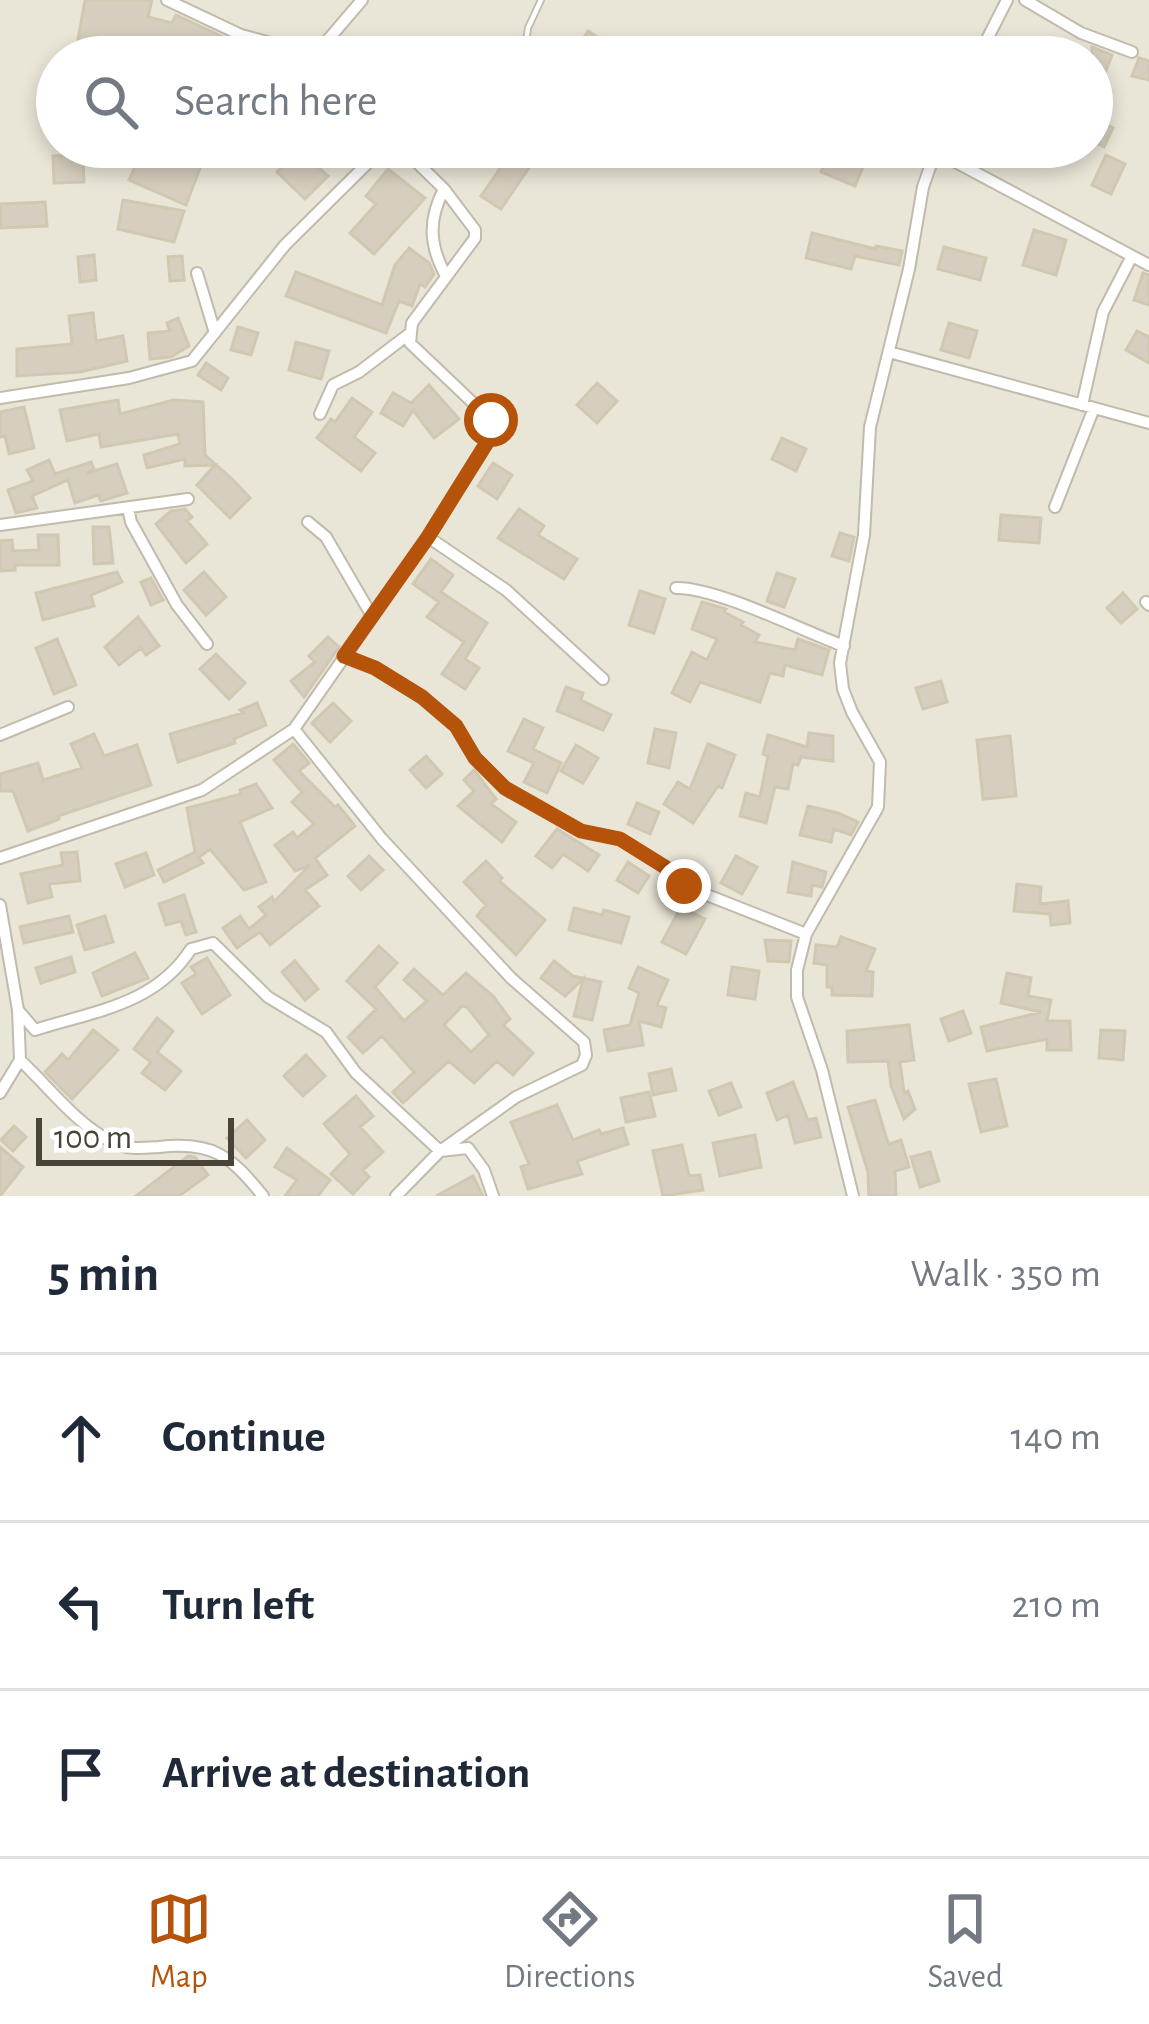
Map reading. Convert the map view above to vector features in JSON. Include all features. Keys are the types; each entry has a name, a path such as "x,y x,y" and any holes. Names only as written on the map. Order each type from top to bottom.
{"street":[{"path":"167,0 245,36"},
{"path":"332,36 362,0"},
{"path":"988,36 1006,0"},
{"path":"1025,0 1087,36"},
{"path":"1113,45 1132,52"},
{"path":"0,398 129,378 192,361 285,245 363,168"},
{"path":"320,414 333,385 359,372 409,334 412,323 475,238 475,230 422,168"},
{"path":"853,1196 822,1070 797,998 797,970 806,934 878,807 880,762 843,689 840,663 864,535 870,427 930,168"},
{"path":"971,168 1149,265"},
{"path":"444,189 432,214 431,236 446,276"},
{"path":"1055,507 1088,406 1103,312 1132,256"},
{"path":"197,273 215,333"},
{"path":"0,858 202,790 294,729 428,537 491,436 493,427 487,416 417,353 409,334"},
{"path":"889,352 1149,423"},
{"path":"0,524 188,499"},
{"path":"128,508 131,522 177,605 206,644"},
{"path":"308,522 326,537 372,616"},
{"path":"428,537 506,590 602,679"},
{"path":"676,588 735,602 844,646"},
{"path":"344,656 375,668 422,697 456,726 475,758 505,788 581,831 620,839 700,894 806,934"},
{"path":"0,735 68,707"},
{"path":"294,729 382,839 511,978 584,1042 582,1065 516,1097 440,1151 396,1196"},
{"path":"0,905 18,1010 20,1060 0,1093"},
{"path":"18,1010 35,1030 137,1000 179,967 191,949 213,943 268,998 326,1032 356,1073 440,1151 468,1148 484,1170 493,1196"},
{"path":"20,1060 53,1097 112,1142 135,1149 196,1144 214,1150 244,1173 263,1196"}],"lane":[{"path":"527,36 541,0"}],"shaded area":[{"path":"0,0 1149,0 1149,1196 0,1196"}],"building":[{"path":"85,0 152,0 148,17 172,23 176,15 221,36 79,36"},
{"path":"1139,58 1149,61 1149,80 1132,76"},
{"path":"1113,158 1125,164 1111,194 1092,185 1100,168 1113,168"},
{"path":"53,168 83,168 84,182 54,183"},
{"path":"134,168 200,168 186,205 129,180"},
{"path":"281,168 319,168 328,176 305,199 277,172"},
{"path":"500,168 529,168 501,209 481,196"},
{"path":"823,168 862,168 855,186 821,172"},
{"path":"388,169 425,198 374,254 350,233 376,204 366,196"},
{"path":"123,200 184,211 174,242 118,229"},
{"path":"45,202 47,226 1,228 0,204"},
{"path":"1034,230 1066,240 1056,275 1023,265"},
{"path":"812,233 902,251 899,265 855,256 851,269 806,258"},
{"path":"944,247 986,258 980,280 938,269"},
{"path":"409,248 429,263 434,274 425,287 420,284 412,306 399,301 386,333 286,296 296,272 382,305 395,265"},
{"path":"94,255 96,280 80,282 78,257"},
{"path":"182,256 184,280 170,281 168,257"},
{"path":"1143,273 1149,275 1149,305 1134,300"},
{"path":"93,313 96,341 123,336 127,361 80,372 17,376 17,349 72,344 69,316"},
{"path":"178,318 189,346 171,357 150,359 148,333 170,331 167,323"},
{"path":"949,323 977,331 969,358 941,350"},
{"path":"238,327 258,333 251,355 231,350"},
{"path":"1137,331 1149,337 1149,363 1126,350"},
{"path":"296,342 329,351 321,379 289,370"},
{"path":"206,363 228,378 221,390 198,375"},
{"path":"597,383 617,401 597,423 577,405"},
{"path":"429,385 459,419 434,438 413,410 403,426 381,413 393,393 411,403"},
{"path":"352,398 372,412 354,437 375,453 361,471 317,438"},
{"path":"118,400 120,414 174,400 203,402 205,455 250,498 230,518 197,485 215,465 185,466 185,459 147,468 144,455 180,444 178,434 101,447 99,434 67,441 60,410"},
{"path":"24,407 34,448 9,454 5,436 0,437 0,412"},
{"path":"782,438 806,449 796,471 772,459"},
{"path":"49,460 55,474 91,462 94,469 87,473 117,464 127,493 75,503 68,480 32,496 37,508 16,513 8,490 33,481 27,470"},
{"path":"493,463 512,475 497,499 478,486"},
{"path":"185,509 192,517 187,521 207,544 186,563 156,524 171,511"},
{"path":"519,509 544,526 538,535 577,559 564,579 498,538"},
{"path":"1001,515 1041,518 1039,543 999,540"},
{"path":"93,527 109,527 113,563 94,564"},
{"path":"840,533 854,537 849,561 832,556"},
{"path":"38,535 58,535 59,565 15,565 15,570 0,571 0,541 12,540 13,551 39,550"},
{"path":"431,559 453,575 441,592 487,623 465,659 479,668 465,689 442,674 464,642 427,617 439,602 413,584"},
{"path":"117,572 122,582 91,595 94,606 43,620 36,593"},
{"path":"204,572 226,597 206,615 184,590"},
{"path":"777,573 795,579 784,607 767,601"},
{"path":"151,578 163,600 151,605 141,582"},
{"path":"640,591 665,599 654,633 629,625"},
{"path":"1123,593 1137,609 1121,623 1107,608"},
{"path":"702,602 726,609 759,635 755,642 795,650 798,639 829,650 822,675 785,665 783,676 770,673 760,702 700,682 690,702 672,693 692,652 707,660 717,639 692,629"},
{"path":"138,617 159,646 146,655 141,648 119,665 105,647"},
{"path":"328,637 339,647 304,697 291,681 315,662 309,656"},
{"path":"57,639 76,685 54,694 36,648"},
{"path":"216,654 245,683 229,699 200,669"},
{"path":"941,681 947,702 923,709 916,688"},
{"path":"566,687 583,693 581,700 611,715 603,730 557,711"},
{"path":"257,703 266,725 234,739 235,743 178,762 170,734 243,713 240,710"},
{"path":"333,703 351,721 330,742 312,723"},
{"path":"524,719 543,728 533,749 561,763 547,793 524,782 534,763 508,751"},
{"path":"655,729 676,733 669,768 648,763"},
{"path":"809,733 833,736 833,761 801,757 798,765 793,764 788,789 775,787 766,823 740,816 746,793 760,797 768,735 807,747"},
{"path":"94,734 104,756 137,745 151,785 28,831 13,791 0,791 0,774 38,763 43,780 82,768 71,744"},
{"path":"1010,736 1016,796 983,799 977,740"},
{"path":"293,744 309,763 299,771 355,826 315,858 327,875 305,890 319,906 270,945 260,932 237,948 223,928 240,916 249,929 266,915 259,907 272,897 274,902 310,865 295,871 275,845 293,832 297,838 314,824 292,802 302,792 274,760"},
{"path":"708,744 735,755 722,788 718,786 693,823 664,804 678,782 690,789"},
{"path":"576,745 598,758 583,783 561,771"},
{"path":"426,756 442,774 426,788 410,770"},
{"path":"474,770 496,799 491,804 516,822 502,842 458,806 474,791 464,780"},
{"path":"256,784 272,808 240,822 266,882 244,890 210,849 199,857 203,863 164,882 158,870 195,852 187,808 241,794 240,790"},
{"path":"637,803 659,812 650,834 628,824"},
{"path":"808,806 858,822 851,835 834,829 831,842 800,835"},
{"path":"557,829 599,855 588,871 563,854 552,868 536,856"},
{"path":"77,852 80,881 49,884 52,897 28,903 21,874 63,865 61,853"},
{"path":"146,853 154,875 125,887 116,864"},
{"path":"369,856 383,870 361,890 348,876"},
{"path":"736,856 757,867 742,894 721,883"},
{"path":"486,861 502,878 499,881 545,920 516,955 477,916 486,905 464,882"},
{"path":"628,862 649,876 638,893 617,880"},
{"path":"793,862 826,872 822,887 812,885 811,896 788,892"},
{"path":"1017,884 1041,887 1040,904 1068,901 1070,923 1051,925 1050,914 1014,911"},
{"path":"184,895 196,932 186,935 181,921 166,925 159,904"},
{"path":"681,907 705,919 686,954 662,942"},
{"path":"574,908 629,917 621,943 569,930"},
{"path":"69,916 73,932 24,943 20,927"},
{"path":"105,916 113,942 85,950 77,925"},
{"path":"841,937 875,949 866,971 873,972 872,996 832,995 832,987 827,987 827,965 814,963 816,945 837,947"},
{"path":"765,940 791,941 789,962 768,961"},
{"path":"379,946 397,963 375,987 404,1021 427,1001 404,980 414,969 443,995 466,973 493,996 510,1019 503,1025 533,1053 513,1075 497,1061 474,1083 449,1061 403,1103 393,1092 414,1072 382,1036 363,1053 348,1037 376,1009 347,981","holes":["462,1006 489,1035 471,1052 444,1025"]},
{"path":"135,953 148,978 102,996 93,973"},
{"path":"71,957 75,972 41,983 36,968"},
{"path":"207,958 230,995 202,1014 182,983 196,974 191,967"},
{"path":"295,961 318,989 305,1000 282,972"},
{"path":"554,961 573,976 601,982 592,1020 574,1016 583,979 565,996 541,978"},
{"path":"638,967 668,980 657,1005 666,1008 661,1027 639,1021 643,1045 608,1051 604,1030 630,1025 639,993 629,988"},
{"path":"732,967 759,971 755,999 728,995"},
{"path":"1007,973 1031,978 1028,996 1051,1000 1047,1021 1070,1021 1071,1050 1047,1050 1047,1039 987,1051 981,1027 1041,1012 1001,1003"},
{"path":"963,1011 971,1033 949,1041 941,1019"},
{"path":"157,1018 173,1031 157,1052 181,1071 165,1090 142,1073 151,1062 134,1049"},
{"path":"909,1025 914,1060 900,1062 904,1093 908,1091 915,1109 904,1119 891,1086 888,1061 848,1062 847,1031"},
{"path":"93,1030 118,1050 72,1099 45,1072 62,1054 68,1060"},
{"path":"1101,1030 1125,1031 1123,1060 1099,1058"},
{"path":"306,1055 325,1076 303,1096 284,1076"},
{"path":"671,1069 676,1090 653,1095 649,1074"},
{"path":"996,1079 1007,1126 981,1132 969,1084"},
{"path":"793,1082 808,1120 816,1118 821,1137 795,1143 788,1115 777,1120 767,1093"},
{"path":"731,1083 741,1107 719,1115 709,1091"},
{"path":"649,1092 655,1116 626,1122 621,1098"},
{"path":"356,1096 373,1116 360,1127 383,1152 363,1170 369,1177 353,1194 331,1174 350,1154 324,1124"},
{"path":"875,1100 889,1144 901,1140 909,1167 895,1171 896,1196 869,1196 868,1172 848,1107"},
{"path":"557,1105 573,1140 599,1130 601,1134 623,1128 628,1144 577,1161 582,1174 528,1189 521,1167 529,1164 511,1122"},
{"path":"247,1120 265,1140 246,1158 227,1138"},
{"path":"14,1126 26,1137 13,1151 1,1140"},
{"path":"755,1135 761,1167 720,1176 713,1143"},
{"path":"682,1145 689,1176 700,1175 703,1190 663,1196 653,1151"},
{"path":"0,1147 23,1167 0,1196"},
{"path":"287,1148 330,1180 318,1196 285,1196 297,1180 275,1167"},
{"path":"930,1152 939,1181 920,1187 911,1157"},
{"path":"188,1156 195,1157 208,1175 179,1196 136,1196"},
{"path":"473,1176 483,1196 436,1196"}],"route":[{"path":"491,420 491,436 428,537 344,656 375,668 422,697 456,726 475,758 505,788 581,831 620,839 665,867 684,886"}]}
